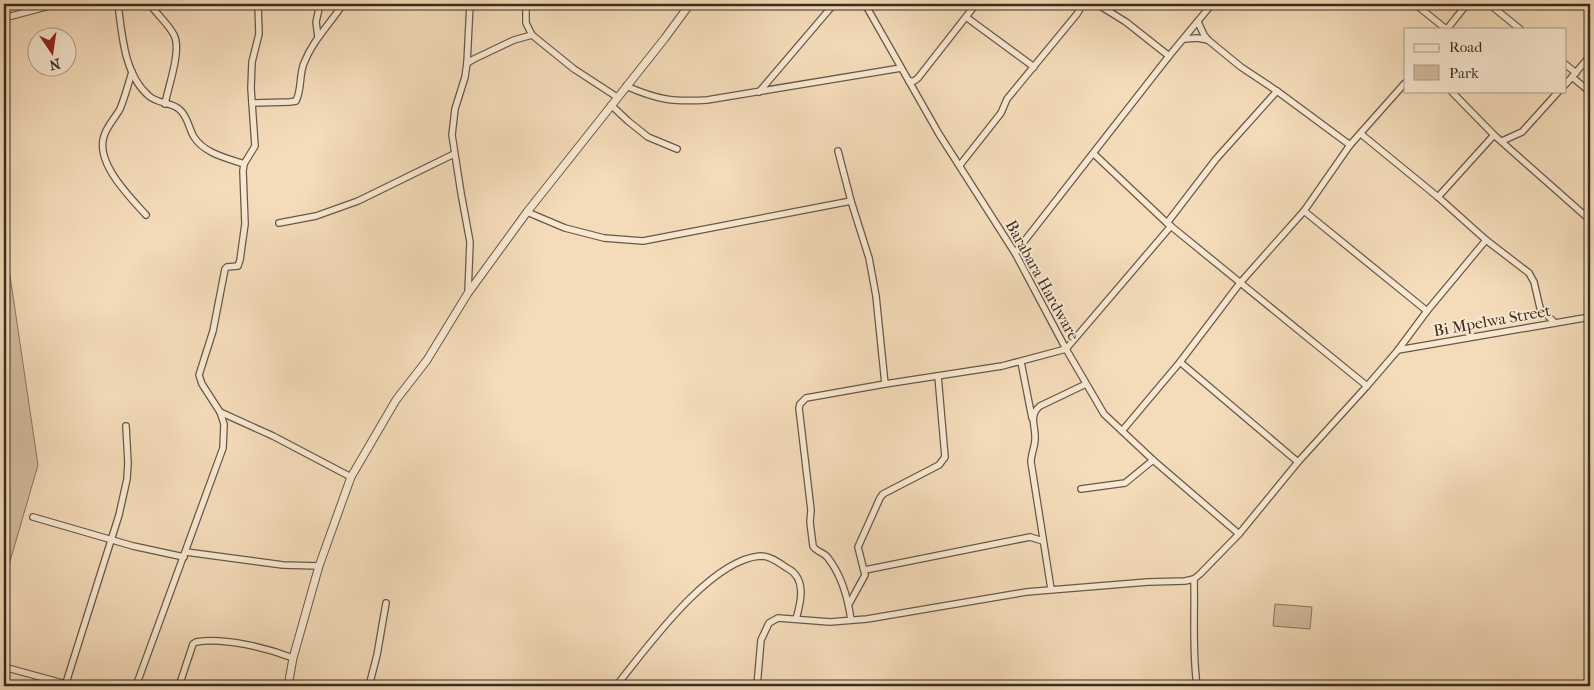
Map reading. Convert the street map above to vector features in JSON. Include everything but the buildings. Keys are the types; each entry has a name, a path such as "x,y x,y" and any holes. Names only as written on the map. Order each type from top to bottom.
{"street":[{"path":"4,18 57,4"},
{"path":"118,4 122,34 132,72 138,83 151,98 179,109 184,115 194,137 207,150 244,164"},
{"path":"150,4 171,30 176,41 176,52 165,104"},
{"path":"136,686 223,448 224,424 220,412 202,384 200,374 213,331 225,269 238,266 239,264 245,224 244,164 256,146 252,103 252,62 259,34 258,4"},
{"path":"318,37 316,22 320,4"},
{"path":"252,103 296,101 299,95 300,72 308,52 343,4"},
{"path":"468,293 470,242 452,135 455,109 467,64 470,4"},
{"path":"526,4 526,22 532,35 574,69 617,97"},
{"path":"288,686 293,658 319,566 351,477 396,400 427,360 468,293 528,212 690,4"},
{"path":"758,92 834,4"},
{"name":"Barabara Hardware","path":"865,4 939,134 1015,253 1066,349 1104,414 1152,460 1239,534"},
{"path":"909,81 914,81 918,78 976,4"},
{"path":"960,165 1002,113 1008,99 1083,4"},
{"path":"1097,4 1126,22 1169,56"},
{"path":"1015,253 1212,4"},
{"path":"1415,4 1446,28"},
{"path":"1448,28 1468,4"},
{"path":"1488,4 1519,28"},
{"path":"966,17 994,40 1034,67"},
{"path":"1198,22 1208,40 1241,67 1277,91 1350,146"},
{"path":"467,64 514,40 532,35"},
{"path":"1184,39 1197,38 1208,40"},
{"path":"1566,84 1590,56"},
{"path":"1566,65 1590,92"},
{"path":"626,86 657,99 675,101 708,100 901,68"},
{"path":"132,72 124,100 107,129 103,138 103,145 104,153 113,175 146,215"},
{"path":"1122,431 1180,362 1240,283 1304,211 1350,146 1404,84"},
{"path":"851,620 849,604 843,584 825,554 814,549 813,546 800,404 806,398 997,368 1066,349 1169,225 1216,159 1277,91"},
{"path":"1451,92 1494,135 1590,220"},
{"path":"1502,141 1522,132 1558,92"},
{"path":"611,105 648,137 677,149"},
{"path":"1361,134 1438,197 1486,240 1528,272 1534,282 1540,308 1555,324"},
{"path":"1438,197 1494,135"},
{"path":"838,151 851,201 870,258 886,384"},
{"path":"278,223 316,216 358,201 454,154"},
{"path":"1094,154 1169,225 1367,386"},
{"path":"528,212 565,228 604,238 643,241 851,201"},
{"path":"1304,211 1427,311"},
{"path":"1582,213 1590,212"},
{"path":"757,686 760,640 769,623 778,618 824,622 851,620 881,617 961,602 1051,589 1194,579 1239,534 1298,462 1367,386 1486,240"},
{"name":"Bi Mpelwa Street","path":"1398,350 1590,317"},
{"path":"1021,362 1036,439 1031,453 1031,462 1051,589"},
{"path":"1180,362 1298,462"},
{"path":"849,604 864,578 865,570 858,545 880,498 883,494 939,465 945,457 938,376"},
{"path":"1032,420 1036,409 1040,406 1086,384"},
{"path":"220,412 273,436 351,477"},
{"path":"4,667 66,685 112,540 127,479 126,426"},
{"path":"1081,489 1125,482 1152,460"},
{"path":"33,517 133,546 185,555 282,565 319,566"},
{"path":"865,570 1030,537 1043,541"},
{"path":"618,686 671,618 715,576 733,565 761,556 772,559 794,571 799,582 800,600 796,619"},
{"path":"1194,579 1193,623 1197,686"},
{"path":"369,686 377,655 386,603"},
{"path":"180,686 193,644 196,642 209,641 251,646 274,651 293,658"}],"green space":[{"path":"4,235 38,465 4,582"},
{"path":"1275,604 1312,607 1310,629 1273,626"}]}
